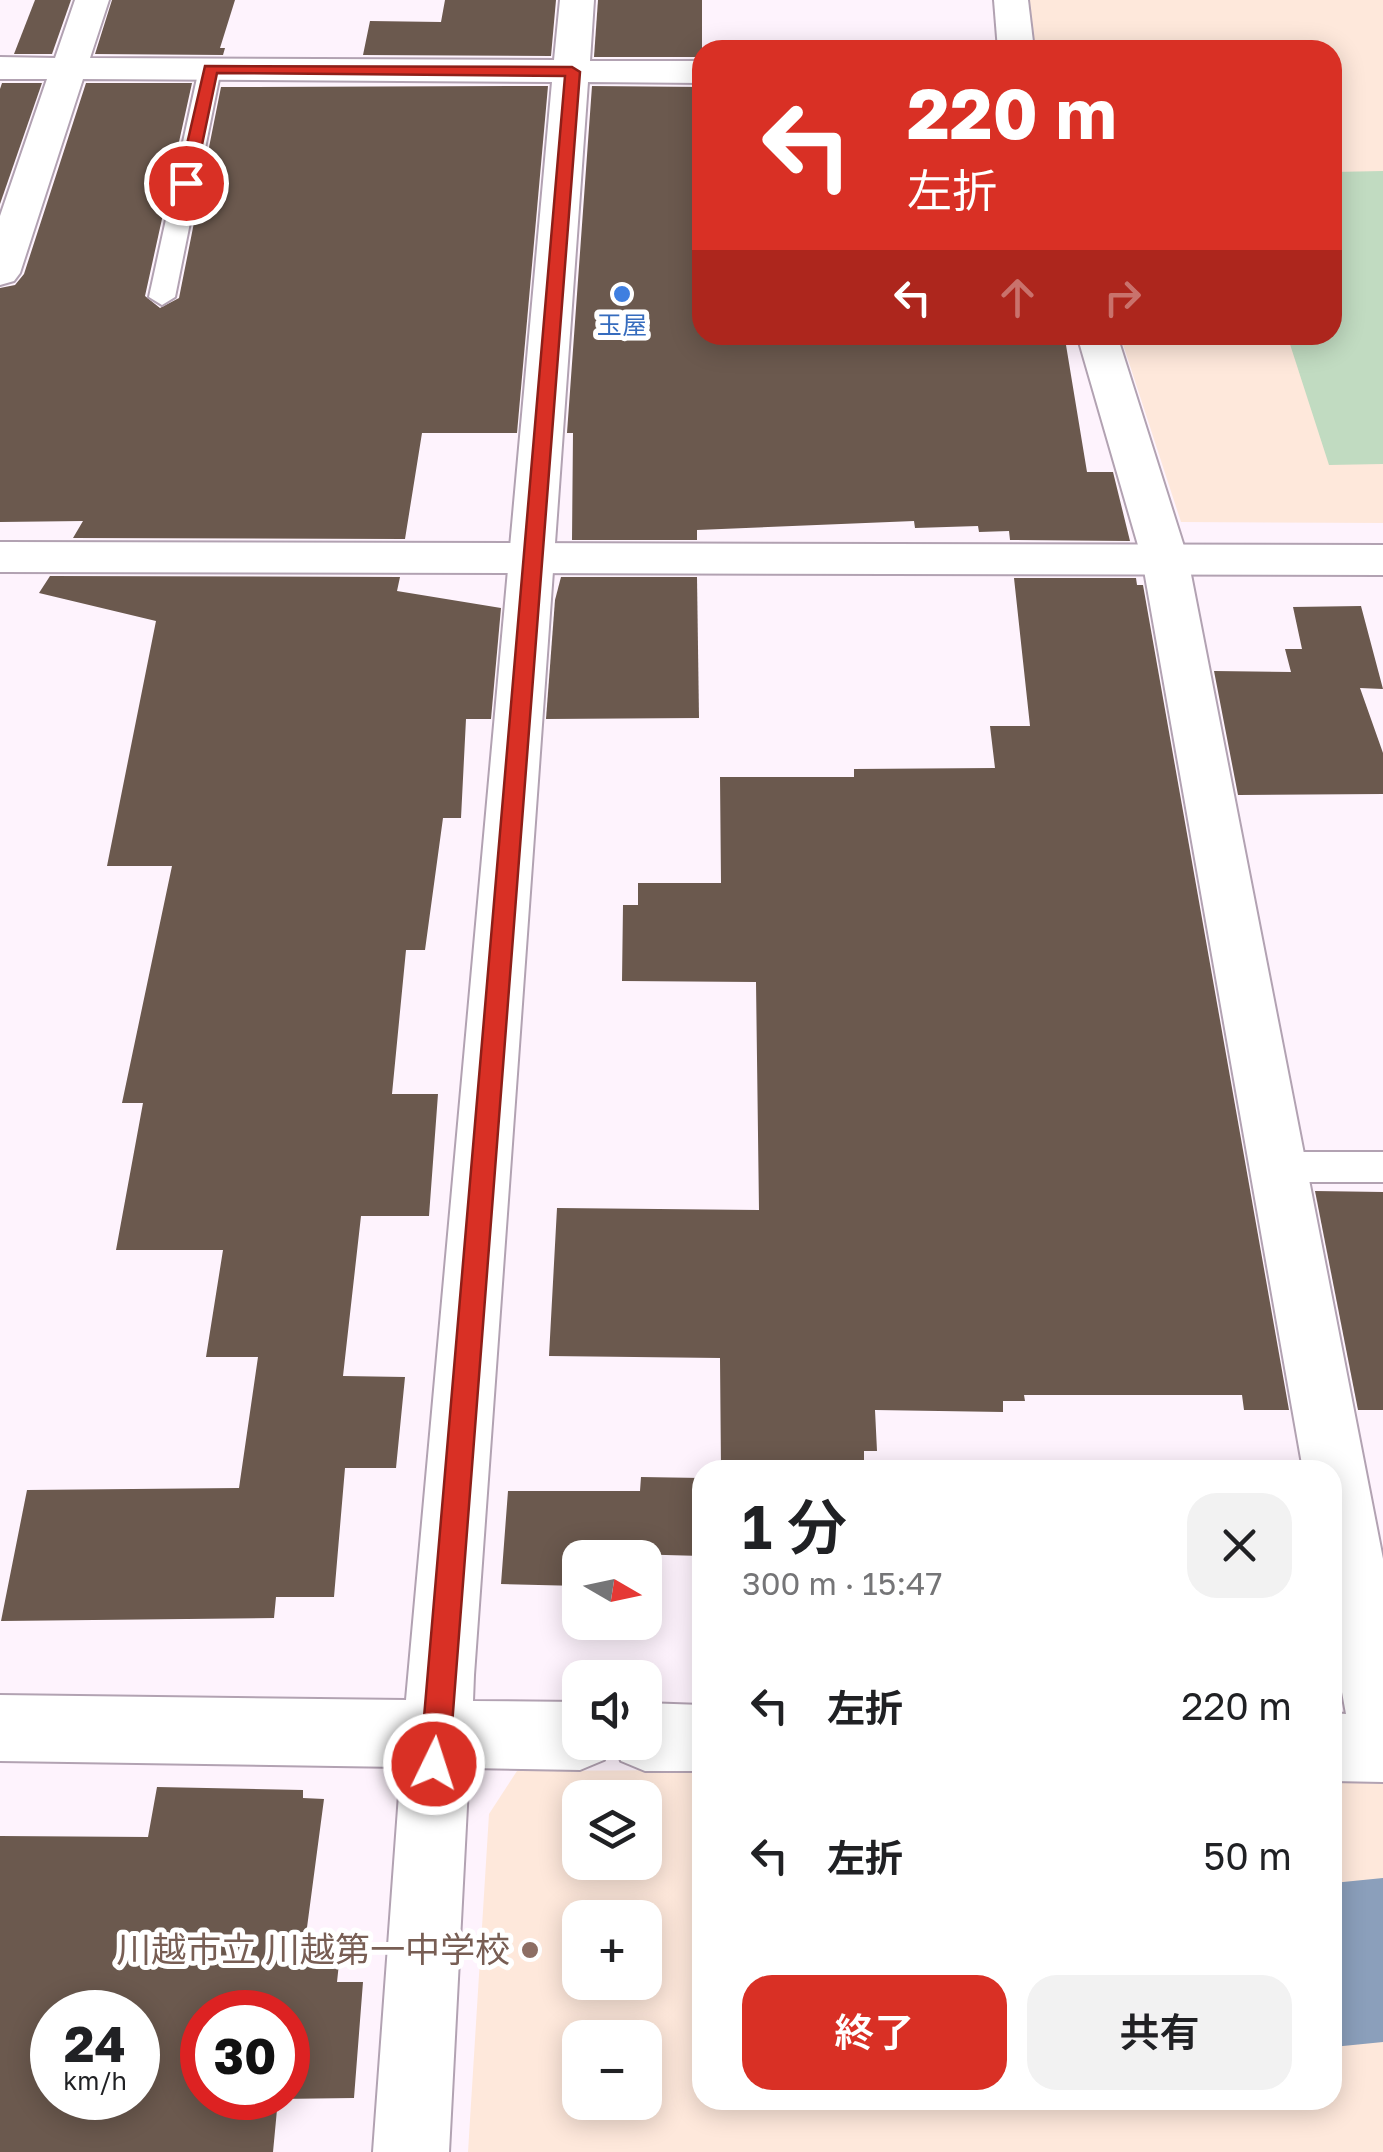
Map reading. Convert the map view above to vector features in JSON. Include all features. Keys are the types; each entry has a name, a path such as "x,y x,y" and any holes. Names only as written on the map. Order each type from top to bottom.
{"street":[{"path":"0,273 92,0"},
{"path":"411,2152 436,1734 577,0"},
{"path":"1011,0 1015,40"},
{"path":"0,68 692,72"},
{"path":"1100,345 1165,559 1332,1460"},
{"path":"0,558 1383,560"},
{"path":"1342,1511 1383,1732"},
{"path":"0,1728 562,1736"},
{"path":"662,1737 692,1738"},
{"path":"1342,1747 1383,1748"}],"lane":[{"path":"162,297 210,69"},
{"path":"1278,1167 1383,1167"}],"shaded area":[{"path":"1027,0 1383,0 1383,523 1181,522 1123,345 1342,345 1342,40 1031,40"},
{"name":"川越市立 川越第一中学校","path":"1342,1769 1383,1769 1383,2152 468,2152 489,1814 517,1771 692,1770 692,2110 1342,2110"}],"green space":[{"path":"1383,171 1383,464 1329,465 1290,345 1342,345 1342,172"}],"water":[{"path":"1383,1878 1383,2042 1342,2046 1342,1882"}],"building":[{"path":"35,0 71,0 52,54 14,54"},
{"path":"112,0 235,0 220,48 225,48 223,55 95,54"},
{"path":"445,0 556,0 551,56 363,55 370,21 441,22"},
{"path":"598,0 702,0 702,40 692,40 692,57 594,57"},
{"path":"2,83 42,83 0,204 0,89"},
{"path":"86,83 192,83 145,296 160,308 179,298 221,87 548,86 517,433 422,433 405,539 73,538 83,521 0,522 0,288 15,285 24,274"},
{"path":"592,86 692,87 692,345 1066,345 1087,472 1113,472 1130,541 1010,540 1009,531 979,532 978,526 915,528 914,521 697,530 697,540 572,540 573,433 567,433"},
{"path":"50,576 400,577 397,591 501,608 491,719 466,719 461,818 443,818 425,950 406,950 392,1094 438,1094 429,1216 361,1216 343,1376 405,1377 396,1468 345,1468 334,1597 276,1597 274,1618 1,1621 27,1490 239,1488 258,1357 206,1357 223,1250 116,1250 143,1103 122,1103 172,866 107,866 156,621 39,593"},
{"path":"561,577 697,577 699,718 546,719 555,600"},
{"path":"1014,578 1136,578 1137,585 1143,585 1289,1410 1244,1410 1242,1395 1024,1395 1025,1401 1003,1401 1003,1412 875,1410 877,1451 864,1451 864,1460 721,1460 720,1358 549,1356 557,1208 759,1210 756,982 622,981 623,905 638,905 638,883 721,883 720,777 854,777 854,769 995,768 990,726 1030,726"},
{"path":"1361,606 1383,689 1360,688 1383,753 1383,794 1238,795 1214,671 1291,672 1285,649 1302,649 1293,607"},
{"path":"1315,1191 1383,1192 1383,1410 1358,1410"},
{"path":"641,1477 692,1478 692,1556 662,1555 662,1540 562,1540 562,1586 501,1584 508,1491 640,1491"},
{"path":"157,1787 303,1790 303,1798 324,1799 306,1935 342,1935 337,1982 363,1982 354,2098 310,2099 310,1990 180,1990 180,2120 276,2120 273,2152 0,2152 0,1836 148,1837"}],"place":[{"name":"玉屋","path":"622,294"},
{"name":"川越市立 川越第一中学校","path":"530,1950"}],"route":[{"path":"186,183 210,69 572,72 434,1764"}]}
